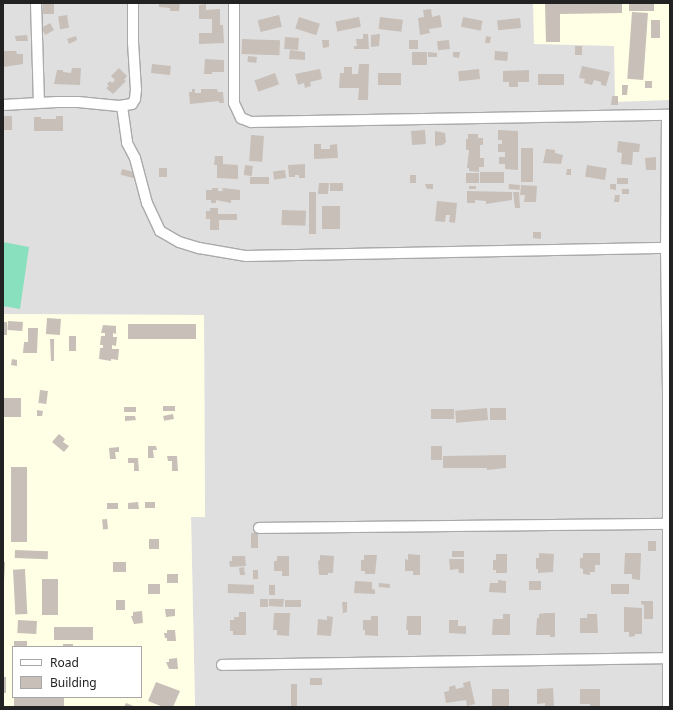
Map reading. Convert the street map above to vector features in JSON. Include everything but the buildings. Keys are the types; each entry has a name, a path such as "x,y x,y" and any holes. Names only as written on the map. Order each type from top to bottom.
{"street":[{"path":"36,3 39,102"},
{"path":"3,105 39,102 78,102 122,106 132,104 135,99 136,90 133,42 134,3"},
{"path":"234,3 234,103 241,118 251,122 669,116 668,707"},
{"path":"122,106 127,143 135,158 147,203 160,231 179,242 198,248 246,256 668,248"},
{"path":"259,528 669,524"},
{"path":"222,666 669,658"}],"shaded area":[{"path":"3,3 670,3 670,707 195,707 191,517 205,517 204,315 3,314"},
{"path":"533,3 670,3 670,100 615,102 614,46 534,44"},
{"path":"3,314 204,315 205,517 191,517 195,707 3,707"}],"green space":[{"path":"3,242 29,247 20,309 3,306"}]}
